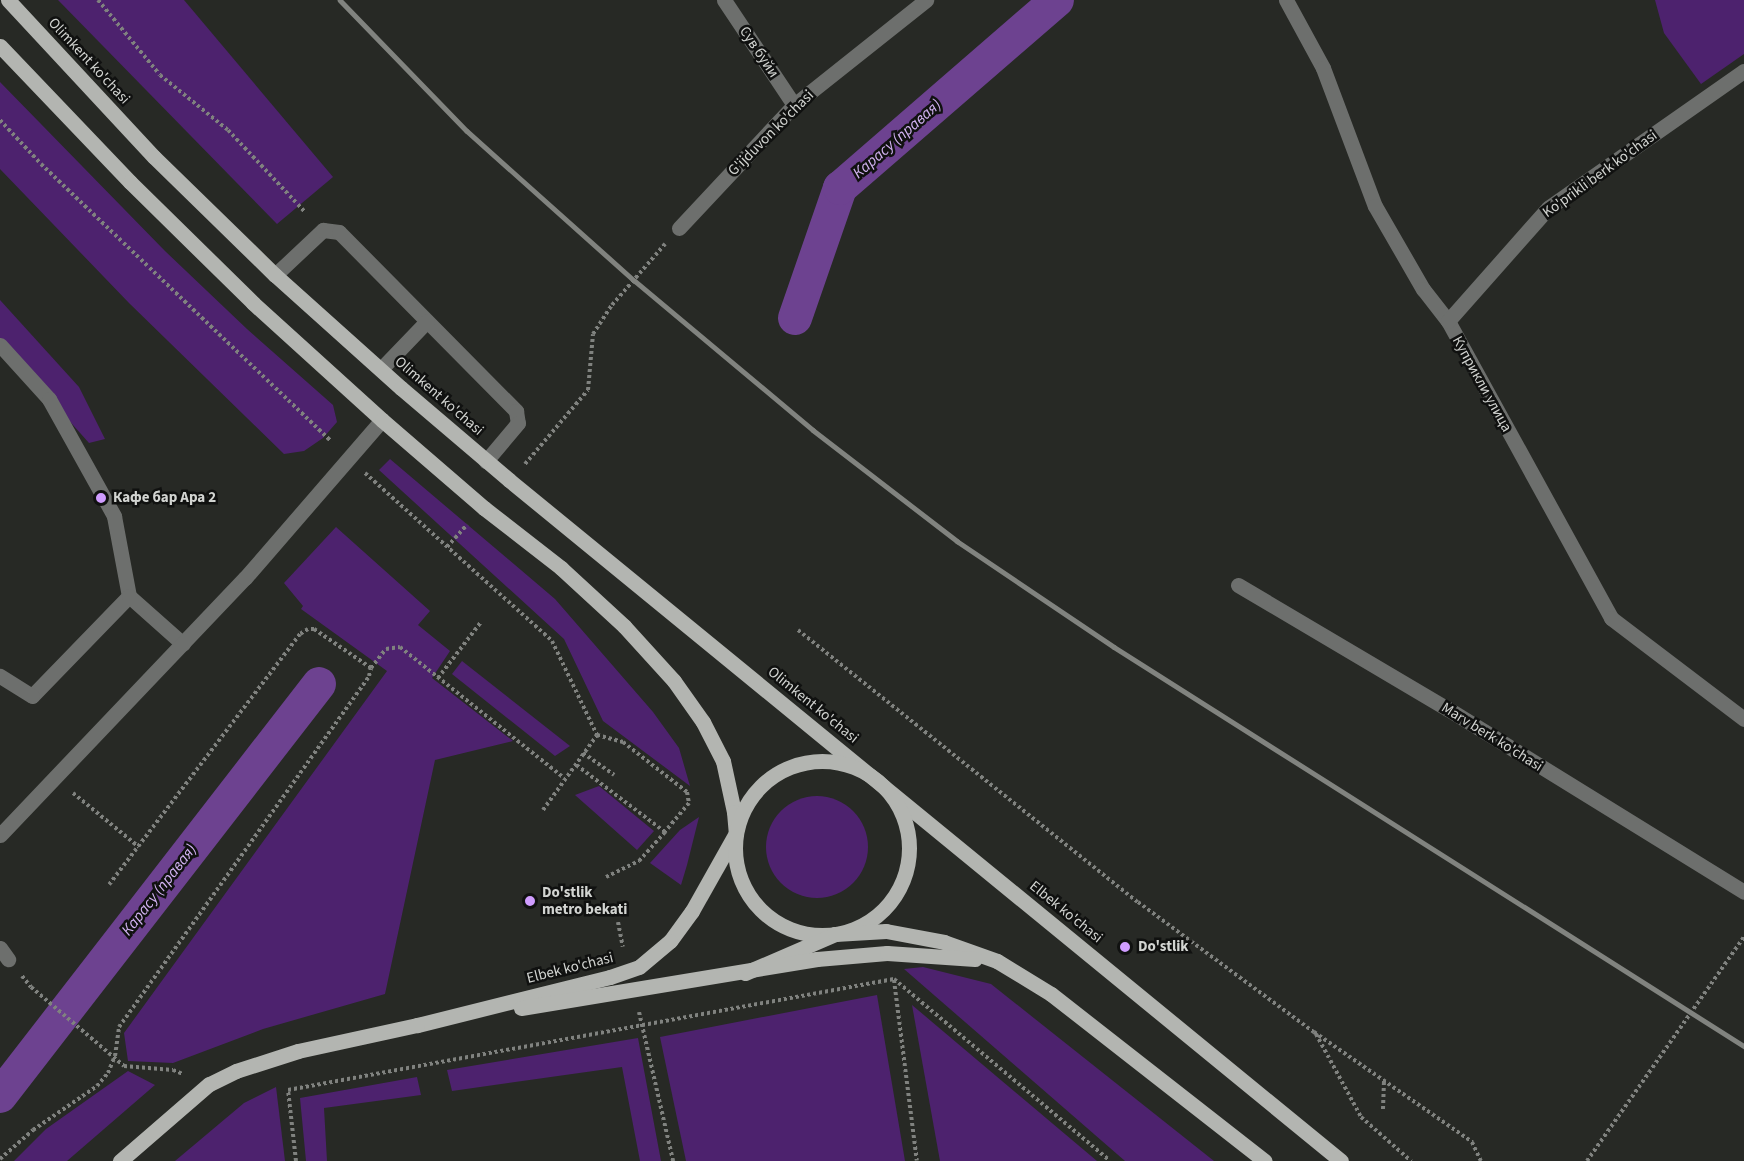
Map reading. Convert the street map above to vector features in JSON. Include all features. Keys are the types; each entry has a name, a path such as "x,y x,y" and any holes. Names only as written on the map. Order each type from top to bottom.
{"main road":[{"name":"Olimkent ko'chasi","path":"8,0 154,157 275,275 486,461 879,783"},
{"path":"0,46 130,182 253,303 382,420 484,508 561,568 624,626 658,663 694,708 723,761 733,801 736,833"},
{"path":"818,762 838,763 857,769 879,783 898,807 908,835 908,858 903,880 887,906 876,916 850,931 835,934 822,935 794,931 770,919 750,899 738,874 734,847 744,808 760,787 769,778 792,766 818,762"},
{"name":"Elbek ko'chasi","path":"879,783 1341,1161"},
{"name":"Elbek ko'chasi","path":"120,1161 209,1084 265,1060 417,1025 610,977 639,967 660,951 686,918 736,833"},
{"name":"Elbek ko'chasi","path":"745,973 835,934 886,931 914,934 944,942 997,961 1051,994 1265,1161"},
{"name":"Elbek ko'chasi","path":"417,1025 745,973 817,959 887,953 922,953 997,961"}],"street":[{"name":"Сув буйи","path":"724,0 794,105"},
{"name":"G'ijduvon ko'chasi","path":"679,228 794,105 926,0"},
{"name":"Куприкли улица","path":"1286,0 1323,68 1375,206 1423,289 1448,321 1611,618 1744,719"},
{"name":"Ko'prikli berk ko'chasi","path":"1448,321 1548,208 1744,71"},
{"path":"275,275 323,230 339,232 516,411 519,417 518,423 486,461"},
{"path":"381,369 427,321"},
{"path":"0,345 49,399 114,516 129,596 183,644"},
{"path":"0,835 244,578 382,420"},
{"name":"Marv berk ko'chasi","path":"1238,585 1448,709 1744,892"},
{"path":"0,675 32,696 129,596"}],"path":[{"path":"98,0 160,75 228,130 306,213"},
{"path":"0,120 41,164 349,459 552,641 597,735 623,742 687,792 688,803 639,861 606,877"},
{"path":"525,464 588,390 593,334 612,305 679,228"},
{"path":"447,547 468,525"},
{"path":"438,678 481,622"},
{"path":"109,885 300,634 314,628 371,668"},
{"path":"798,630 1138,902 1314,1032 1472,1142 1481,1161"},
{"path":"0,1160 33,1130 97,1086 108,1073 115,1056 119,1027 386,649 400,647 564,778"},
{"path":"543,810 597,735"},
{"path":"583,753 614,775"},
{"path":"575,764 665,832"},
{"path":"54,777 139,847"},
{"path":"1587,1161 1744,937"},
{"path":"296,1161 288,1090 894,979"},
{"path":"894,979 917,1161"},
{"path":"894,979 1110,1161"},
{"path":"31,987 124,1066 173,1070 209,1084"},
{"path":"634,990 673,1161"},
{"path":"1314,1032 1360,1117 1411,1161"},
{"path":"1383,1109 1384,1081"}],"shaded area":[{"path":"58,0 184,0 333,177 277,224"},
{"path":"1655,0 1744,0 1744,54 1701,84 1664,33"},
{"path":"0,82 165,251 247,329 333,405 337,422 323,438 304,451 284,454 129,303 0,169"},
{"path":"0,300 79,387 105,439 89,443 0,343"},
{"path":"390,459 555,599 653,712 679,748 690,786 603,721 564,639 379,470"},
{"path":"336,527 430,611 418,625 450,651 432,678 513,741 435,760 385,994 263,1029 173,1063 128,1061 124,1033 387,671 301,609 303,606 284,583"},
{"path":"462,661 570,746 555,756 452,674"},
{"path":"599,786 654,831 637,850 575,795"},
{"path":"817,796 836,800 853,811 864,828 868,847 864,866 853,883 836,894 817,898 798,894 781,883 770,866 766,847 770,828 781,811 798,800"},
{"path":"699,817 681,885 650,863 680,830"},
{"path":"923,967 991,984 1214,1161 1125,1161 904,969"},
{"path":"877,995 905,1161 686,1161 660,1037"},
{"path":"912,1005 1097,1161 940,1161"},
{"path":"638,1038 661,1161 640,1161 622,1067 452,1091 447,1070"},
{"path":"128,1071 155,1085 67,1161 14,1161 46,1129"},
{"path":"417,1077 421,1095 324,1108 327,1161 306,1161 300,1098"},
{"path":"276,1087 285,1161 175,1161 244,1103"}],"waterway":[{"name":"Карасу (правая)","path":"795,318 840,188 1057,0"},
{"name":"Карасу (правая)","path":"0,1096 319,684"}],"railway":[{"path":"340,0 467,131 635,281 813,430 957,541 1114,647 1744,1046"}],"place":[{"name":"Кафе бар Ара 2","path":"101,498"},
{"name":"Do'stlik metro bekati","path":"530,901"},
{"name":"Do'stlik","path":"1125,947"}]}
